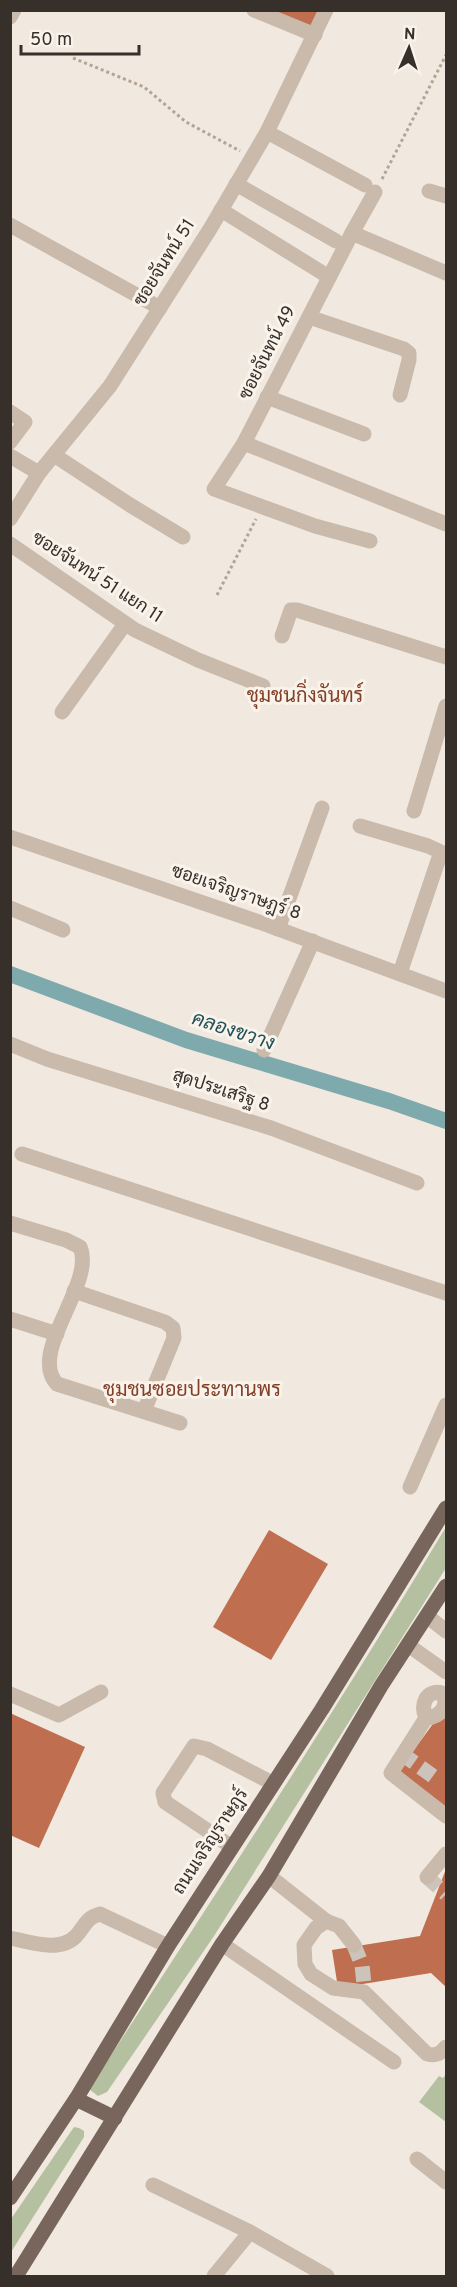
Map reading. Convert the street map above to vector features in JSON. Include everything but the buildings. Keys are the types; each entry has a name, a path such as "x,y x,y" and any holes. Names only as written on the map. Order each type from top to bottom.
{"main road":[{"name":"ถนนเจริญราษฎร์","path":"10,2198 76,2099 168,1946 322,1709 447,1508"},
{"path":"16,2277 222,1944 269,1876 381,1686 447,1586"},
{"path":"76,2099 115,2118"}],"street":[{"path":"10,17 14,10"},
{"path":"254,10 315,35"},
{"name":"ซอยจันทน์ 51","path":"10,519 39,473 110,386 221,210 267,132 326,10"},
{"path":"267,132 370,189"},
{"path":"236,184 336,241"},
{"name":"ซอยจันทน์ 49","path":"262,507 214,489 244,444 352,233 370,189"},
{"path":"429,191 447,196"},
{"path":"221,210 329,277"},
{"path":"10,225 160,308"},
{"path":"352,233 447,273"},
{"path":"309,317 404,349 409,353 400,395"},
{"path":"267,397 364,434"},
{"path":"10,412 26,422 10,442"},
{"path":"244,444 447,524"},
{"path":"54,455 183,537"},
{"path":"10,456 39,473"},
{"path":"262,507 315,526 370,541"},
{"name":"ซอยจันทน์ 51 แยก 11","path":"10,544 125,624 198,660 263,686"},
{"path":"282,636 291,610 297,610 447,657"},
{"path":"62,712 125,624"},
{"path":"414,811 447,706"},
{"path":"278,928 322,807"},
{"path":"360,826 441,852 400,973"},
{"name":"ซอยเจริญราษฎร์ 8","path":"10,837 278,928 447,991"},
{"path":"10,908 63,930"},
{"path":"264,1050 313,941"},
{"name":"สุดประเสริฐ 8","path":"10,1044 47,1059 271,1128 417,1183"},
{"path":"22,1154 447,1293"},
{"path":"10,1223 66,1240 80,1247 84,1257 74,1292 57,1334 48,1366 50,1376 57,1384 180,1423"},
{"path":"74,1292 165,1322 173,1328 174,1338 144,1411"},
{"path":"10,1318 57,1334"},
{"path":"410,1487 447,1405"},
{"path":"427,1616 447,1631"},
{"path":"408,1645 447,1672"},
{"path":"444,1691 435,1692 424,1701 423,1709 426,1718 391,1773 447,1816"},
{"path":"10,1694 60,1715 101,1692"},
{"path":"232,1846 165,1802 163,1793 194,1746 207,1749 272,1783"},
{"path":"427,1876 447,1854"},
{"path":"269,1876 326,1921 339,1926 354,1945"},
{"path":"10,1938 58,1945 74,1938 91,1916 100,1914 168,1946"},
{"path":"326,1921 316,1929 304,1945 307,1967 315,1978 333,1988 364,1988 427,2054 434,2056 441,2054 447,2047"},
{"path":"222,1944 394,2062"},
{"path":"417,2160 447,2182"},
{"path":"153,2185 250,2232 327,2277"},
{"path":"214,2277 250,2232"}],"path":[{"path":"370,189 447,56"},
{"path":"73,58 144,87 186,122 252,158"},
{"path":"217,595 262,507"}],"green space":[{"path":"446,1527 446,1568 214,1936 107,2092 98,2096 89,2089 315,1739"},
{"path":"446,2074 446,2122 419,2102 439,2076 443,2078"},
{"path":"74,2127 84,2131 84,2137 11,2252 11,2219"}],"waterway":[{"name":"คลองขวาง","path":"10,974 186,1040 389,1101 446,1121"}],"tunnel":[{"path":"402,1754 437,1779"},
{"path":"427,1877 446,1894"},
{"path":"354,1945 362,1965 364,1984"}],"district":[{"name":"ชุมชนกิ่งจันทร์","path":"305,697"},
{"name":"ชุมชนซอยประทานพร","path":"192,1391"}]}
